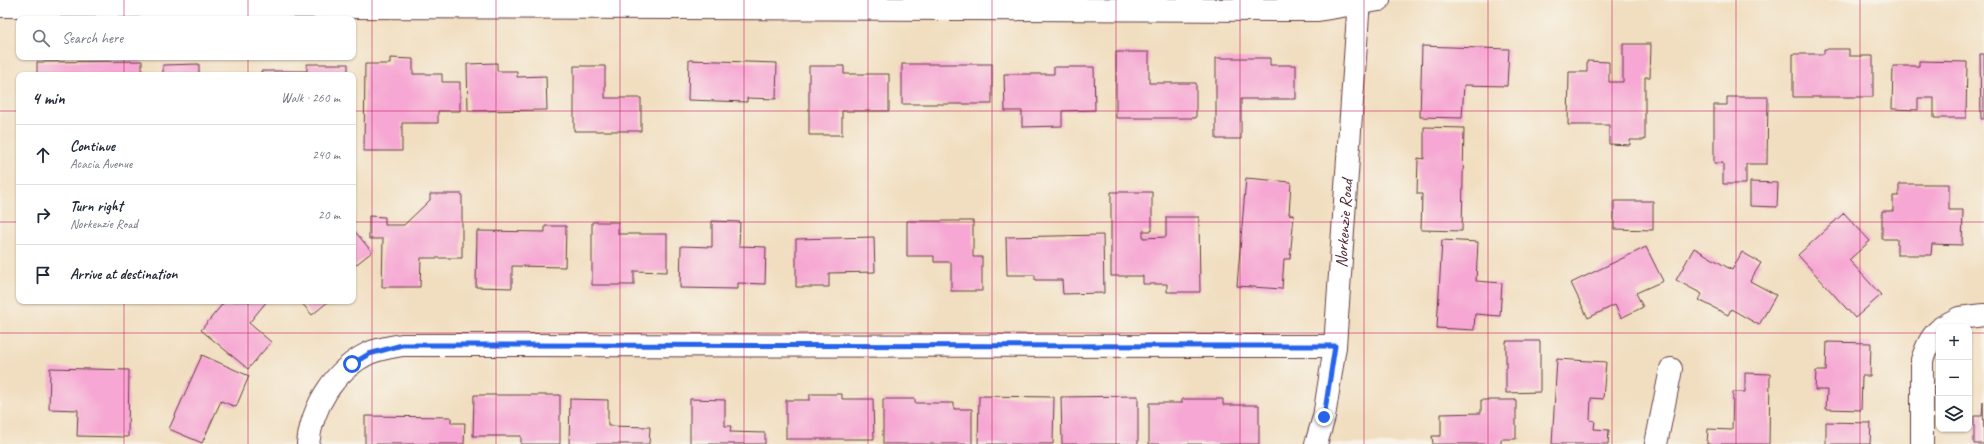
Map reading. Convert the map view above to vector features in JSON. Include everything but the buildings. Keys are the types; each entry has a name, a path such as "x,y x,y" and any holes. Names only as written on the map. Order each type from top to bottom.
{"street":[{"path":"0,6 1302,10 1365,1"},
{"name":"Norkenzie Road","path":"1316,444 1324,417 1335,346 1365,1"},
{"path":"1948,324 1959,318 1984,315"},
{"path":"1922,444 1922,360 1926,348 1936,332"},
{"path":"308,444 315,412 324,394 337,378 352,364 369,354 402,345 1335,346"},
{"path":"1656,444 1671,369"}],"route":[{"path":"352,364 369,354 384,348 402,345 1335,346 1324,417"}]}
